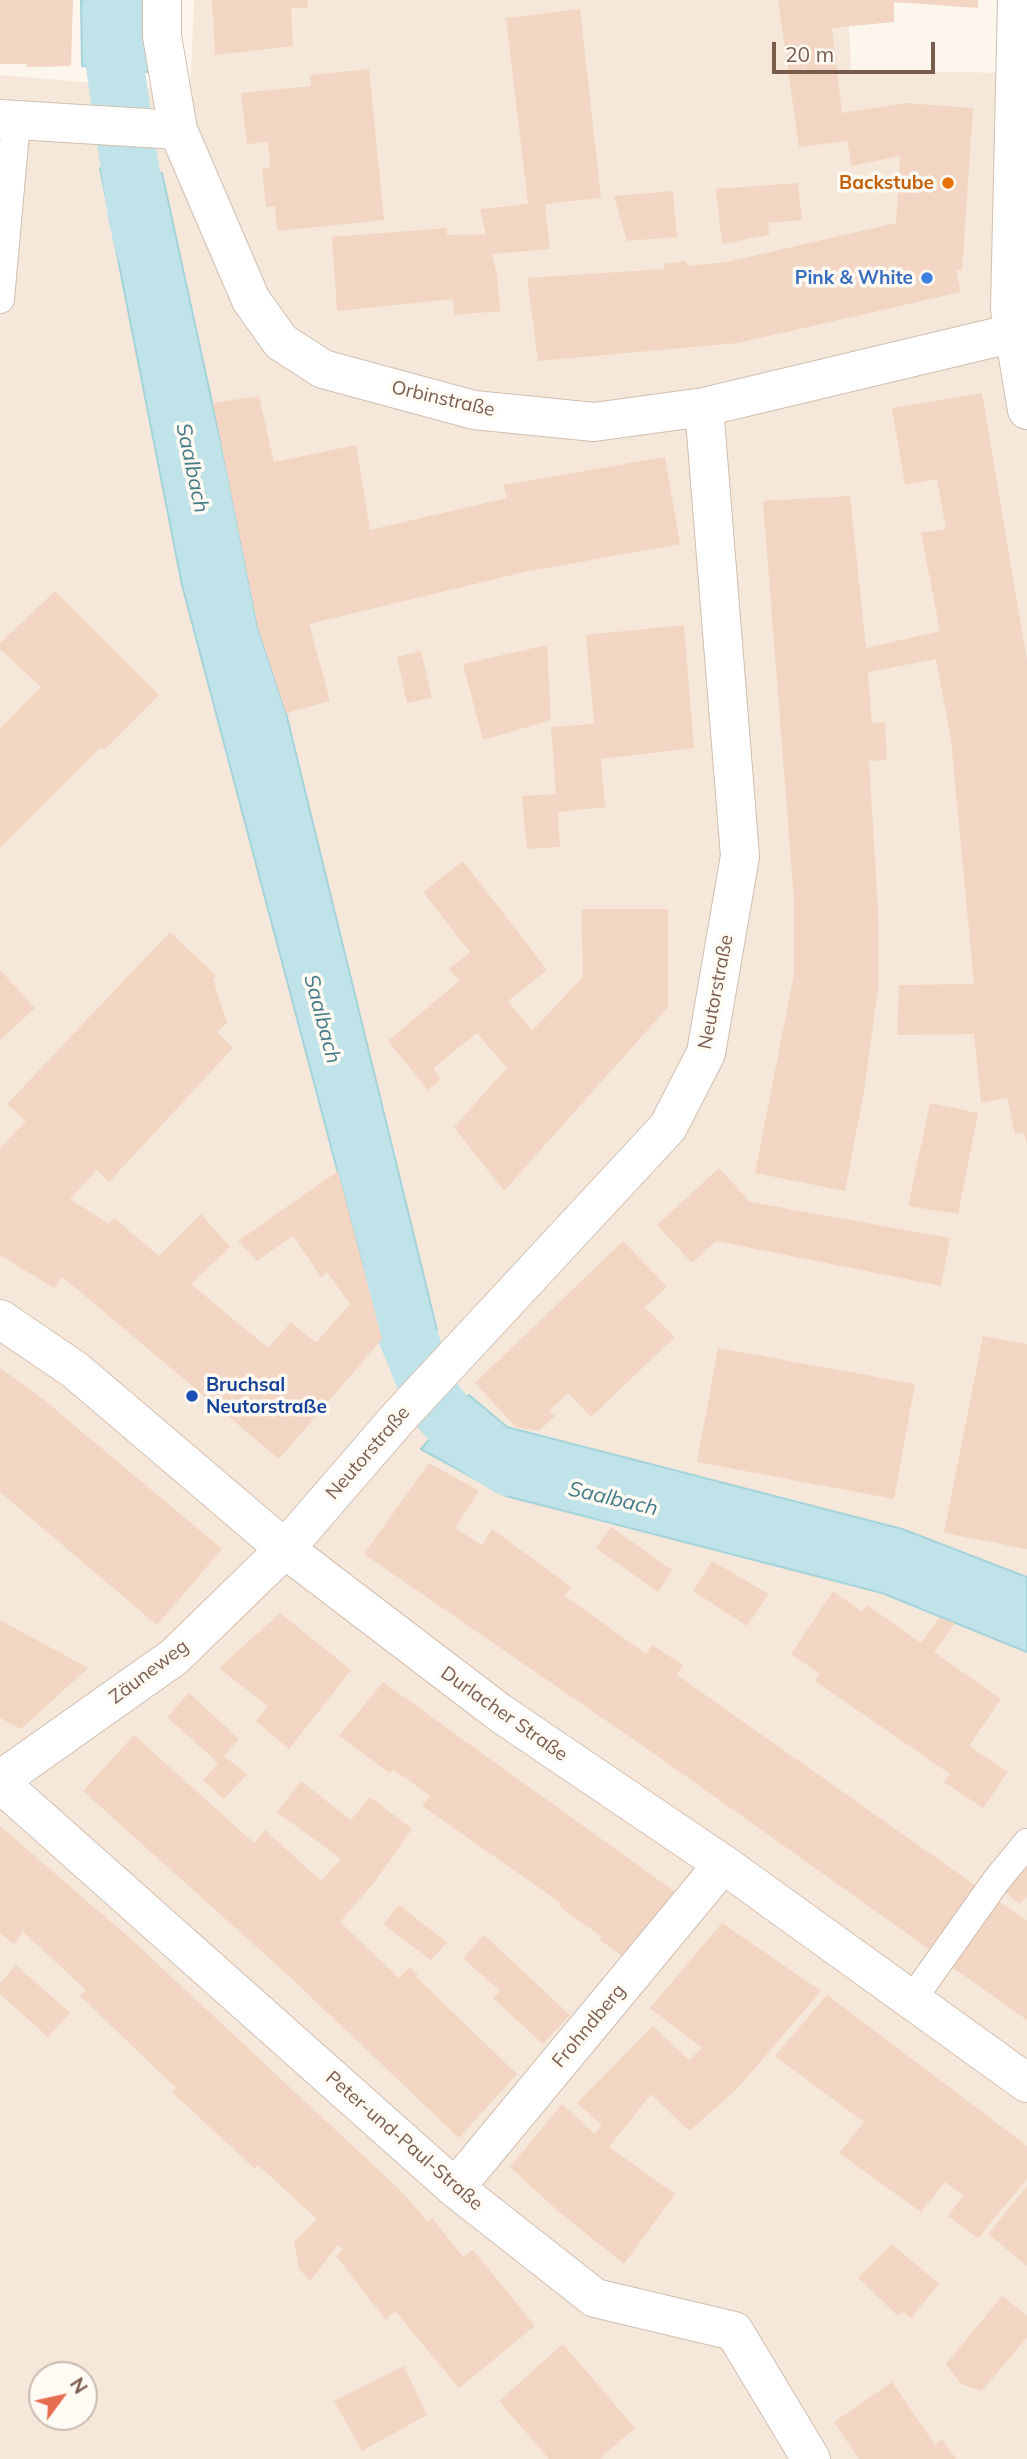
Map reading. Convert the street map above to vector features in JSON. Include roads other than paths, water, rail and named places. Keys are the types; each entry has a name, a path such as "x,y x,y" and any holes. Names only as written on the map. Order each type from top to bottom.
{"street":[{"name":"Orbinstraße","path":"162,0 162,36 178,130 251,300 281,342 323,369 474,410 594,422 705,407 1017,316"},
{"path":"1017,0 1017,316 1027,410"},
{"path":"8,120 178,130"},
{"name":"Neutorstraße","path":"285,1549 399,1417 668,1127 706,1053 740,856 705,407"},
{"name":"Durlacher Straße","path":"0,1319 75,1370 285,1549 500,1713 723,1864 1027,2083"},
{"name":"Zäuneweg","path":"0,1781 174,1657 285,1549"},
{"name":"Peter-und-Paul-Straße","path":"0,1781 455,2188 595,2298 734,2331 811,2459"},
{"name":"Frohndberg","path":"455,2188 723,1864"}],"lane":[{"path":"0,299 8,120"},
{"path":"911,2001 979,1904 1027,1843"}],"water":[{"path":"81,0 151,0 149,72 82,66"},
{"path":"100,168 162,173 258,628 286,713 437,1330 394,1375 382,1339 182,585"},
{"path":"469,1395 507,1427 902,1529 1027,1577 1027,1652 882,1593 506,1496 421,1449"}],"waterway":[{"name":"Saalbach","path":"113,0 115,66 137,215 145,248"},
{"name":"Saalbach","path":"391,1279 402,1323 435,1403 467,1440 509,1467"}],"place":[{"name":"Backstube","path":"948,183"},
{"name":"Pink & White","path":"927,278"},
{"name":"Bruchsal Neutorstraße","path":"192,1396"}]}
